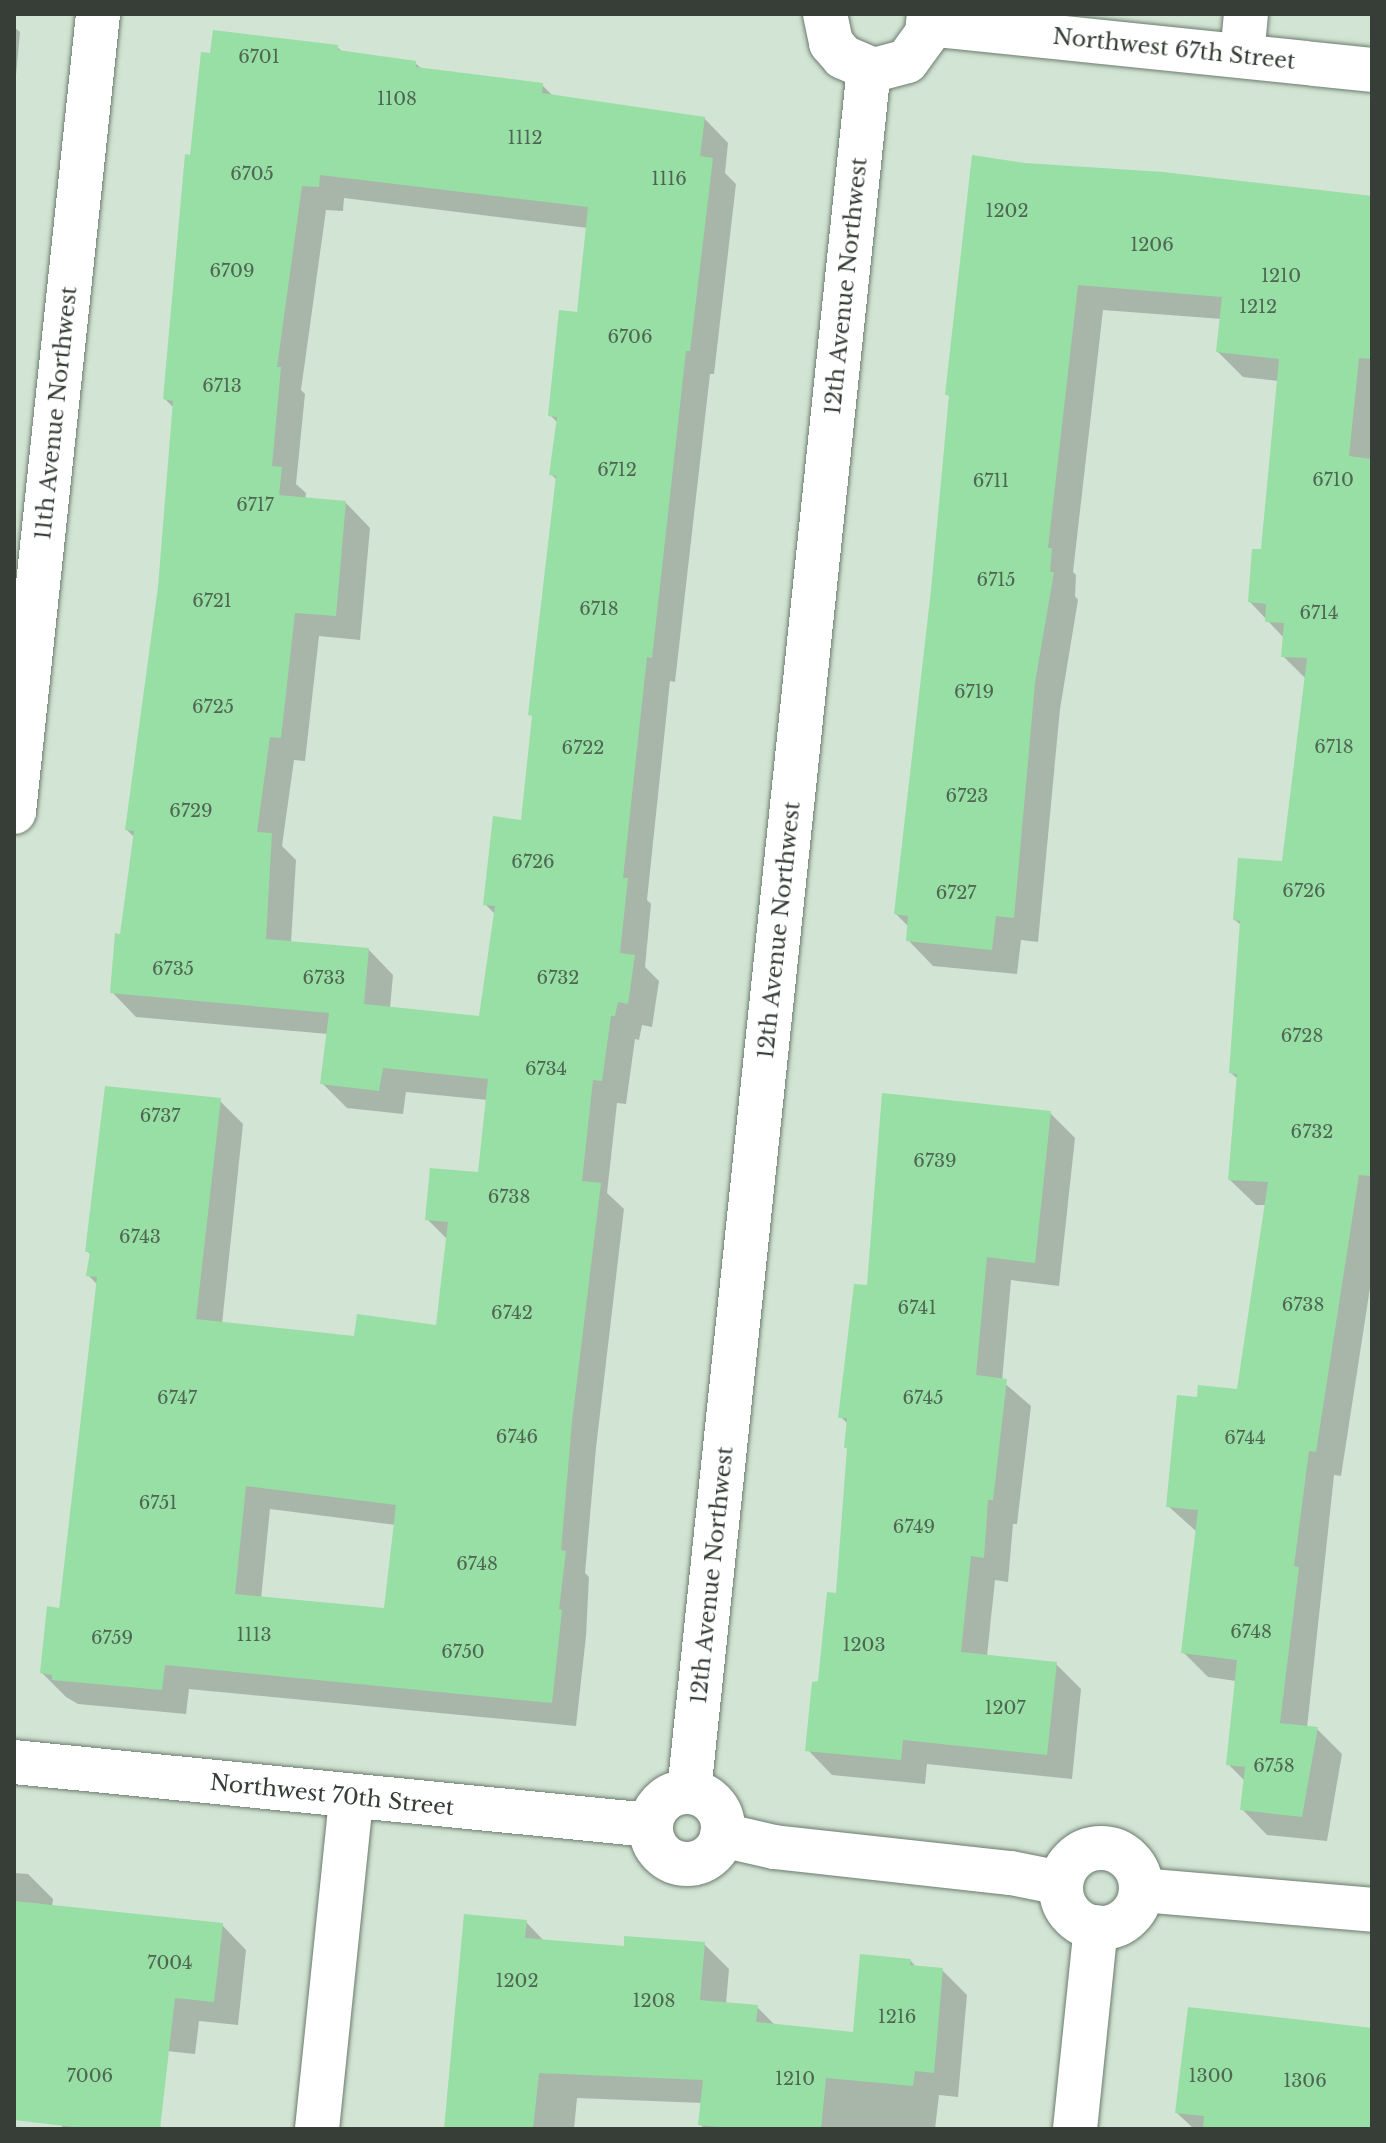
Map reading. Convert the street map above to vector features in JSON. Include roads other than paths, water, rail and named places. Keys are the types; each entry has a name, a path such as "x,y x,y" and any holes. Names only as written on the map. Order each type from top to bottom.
{"street":[{"name":"11th Avenue Northwest","path":"14,812 98,14"},
{"path":"825,14 831,43 843,57 869,68 892,68 907,61 919,48 928,19"},
{"name":"Northwest 67th Street","path":"928,19 1244,35 1372,70"},
{"name":"12th Avenue Northwest","path":"689,1792 869,68"},
{"name":"Northwest 70th Street","path":"14,1762 351,1798 650,1825"},
{"path":"689,1792 713,1803 720,1813 722,1835 712,1855 689,1864 676,1863 657,1848 650,1825 661,1803 670,1796 689,1792"},
{"path":"317,2129 351,1798"},
{"path":"722,1835 774,1847 1011,1873 1061,1883"},
{"path":"1109,1849 1130,1861 1138,1871 1141,1890 1136,1909 1128,1919 1116,1926 1096,1927 1076,1920 1067,1910 1061,1883 1073,1859 1084,1852 1109,1849"},
{"path":"1141,1890 1372,1910"},
{"path":"1075,2129 1096,1927"}]}
